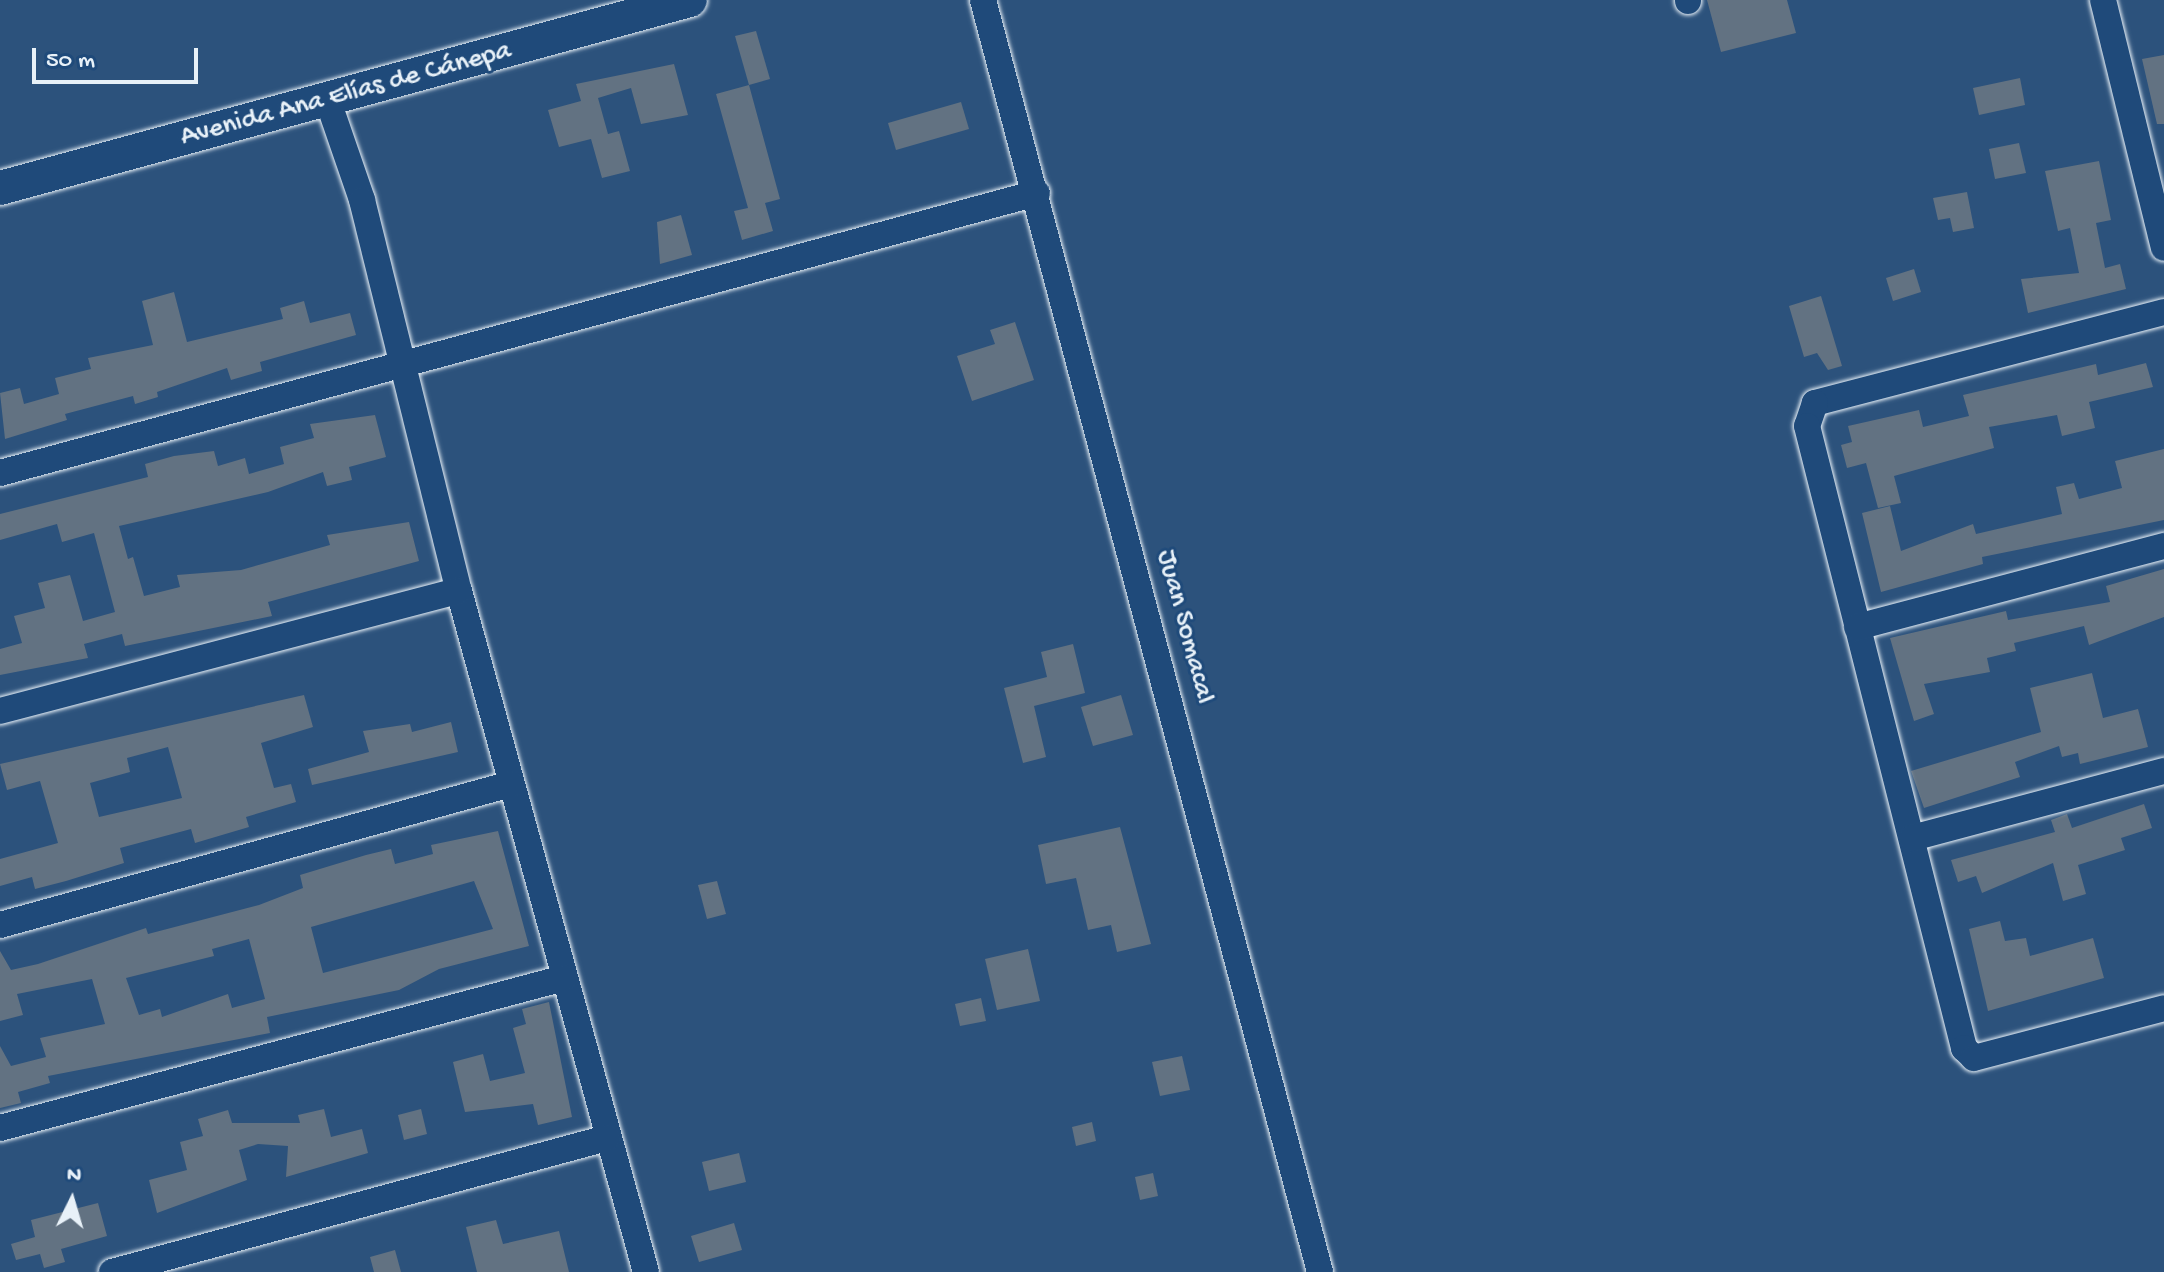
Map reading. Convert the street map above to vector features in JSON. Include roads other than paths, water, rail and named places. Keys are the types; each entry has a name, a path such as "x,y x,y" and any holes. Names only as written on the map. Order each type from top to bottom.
{"main road":[{"name":"Avenida Ana Elías de Cánepa","path":"0,188 690,0"}],"street":[{"name":"Juan Somacal","path":"983,0 1037,193 1320,1272"},
{"path":"2103,0 2164,248"},
{"path":"328,101 407,367 459,591 646,1272"},
{"path":"0,473 407,367 1037,193"},
{"path":"2164,312 1815,403 1807,426 1968,1055 2164,1008"},
{"path":"1857,627 2164,546"},
{"path":"0,711 459,591"},
{"path":"1912,838 2164,771"},
{"path":"0,925 511,784"},
{"path":"0,1128 564,978"},
{"path":"112,1272 607,1138"}]}
